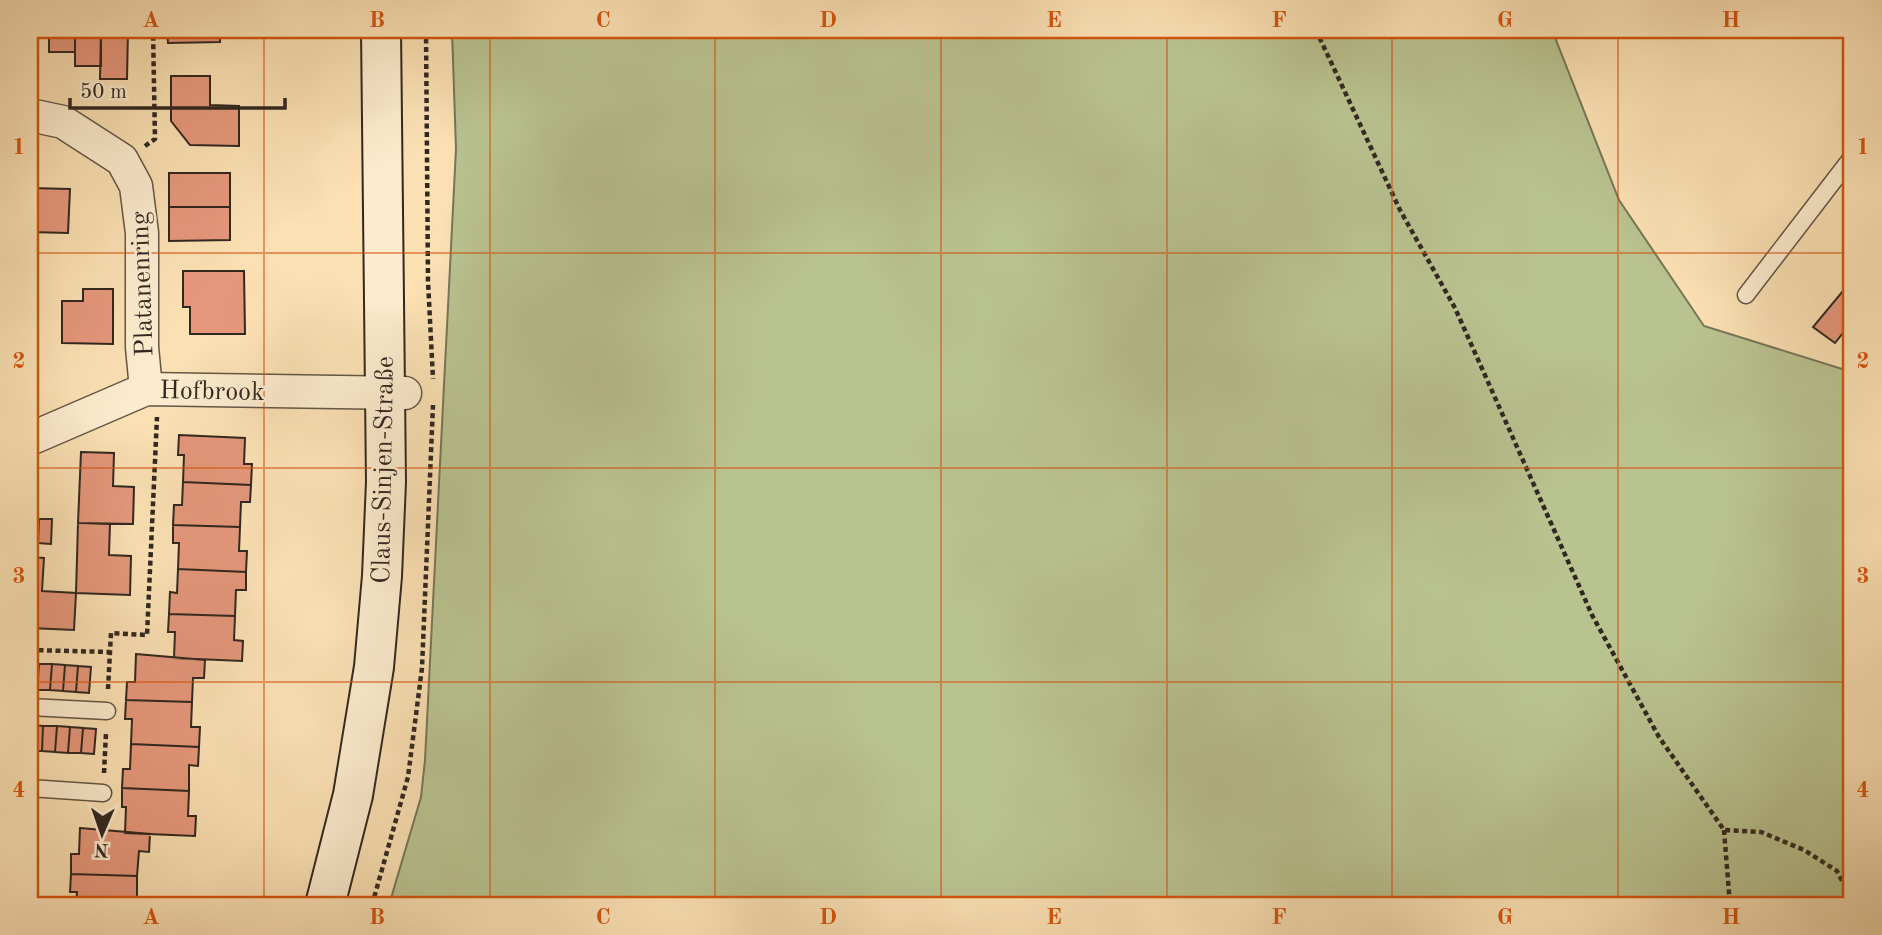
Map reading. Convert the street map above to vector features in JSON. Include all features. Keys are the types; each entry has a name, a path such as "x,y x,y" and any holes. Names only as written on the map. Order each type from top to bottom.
{"street":[{"name":"Claus-Sinjen-Straße","path":"347,905 374,801 395,668 407,495 395,393 381,30"},
{"name":"Claus-Sinjen-Straße","path":"325,905 353,795 373,667 395,393 406,30"},
{"path":"30,115 63,122 122,160"},
{"name":"Platanenring","path":"122,160 136,186 142,233 142,347 152,389"},
{"name":"Hofbrook","path":"30,439 152,389 395,393"}],"lane":[{"path":"1746,295 1852,158"},
{"path":"30,707 107,711"},
{"path":"30,788 103,793"}],"path":[{"path":"122,160 155,139 153,30"},
{"path":"1316,30 1400,210 1455,308 1592,615 1659,737 1724,830 1730,905"},
{"path":"103,793 111,633 147,635 152,389"},
{"path":"30,650 110,652"},
{"path":"1724,830 1761,832 1804,850 1837,871 1852,901"}],"green space":[{"path":"452,30 1552,30 1619,200 1704,326 1852,372 1852,905 389,905 421,797 425,760 456,149"}],"building":[{"path":"49,30 75,30 75,52 49,52"},
{"path":"75,30 101,30 101,66 75,66"},
{"path":"101,30 128,30 127,79 100,79"},
{"path":"167,30 220,30 220,42 168,43"},
{"path":"171,76 210,76 210,105 239,106 239,146 190,145 171,121"},
{"path":"169,173 230,173 230,207 169,207"},
{"path":"30,188 70,189 68,233 30,232"},
{"path":"169,207 230,207 230,240 169,241"},
{"path":"183,271 244,271 245,334 190,334 190,307 183,307"},
{"path":"1852,280 1852,340 1843,333 1835,343 1813,327"},
{"path":"83,289 113,289 113,344 62,343 62,301 83,301"},
{"path":"30,333 33,333 33,384 30,384"},
{"path":"179,435 245,438 244,464 252,464 251,485 183,482 184,455 178,455"},
{"path":"81,452 114,453 113,486 134,487 133,524 78,523"},
{"path":"183,482 251,485 250,502 241,502 240,527 173,525 174,505 182,505"},
{"path":"30,518 39,519 38,543 30,543"},
{"path":"39,519 52,519 51,544 38,543"},
{"path":"78,523 110,524 109,555 131,556 130,595 76,593"},
{"path":"173,525 240,527 239,551 247,551 246,572 178,569 179,543 173,543"},
{"path":"30,557 44,558 42,591 76,593 74,630 30,628"},
{"path":"178,569 246,572 246,590 236,590 235,616 169,614 170,592 177,593"},
{"path":"169,614 235,616 234,640 243,641 242,661 174,658 175,632 168,632"},
{"path":"136,654 205,660 204,678 193,678 192,702 126,700 127,682 135,682"},
{"path":"30,663 39,664 37,690 30,689"},
{"path":"39,664 52,664 50,690 37,690"},
{"path":"52,664 65,665 63,691 50,690"},
{"path":"65,665 78,666 76,692 63,691"},
{"path":"78,666 91,667 89,693 76,692"},
{"path":"126,700 192,702 191,727 200,727 199,747 131,744 132,719 125,719"},
{"path":"30,725 43,726 42,751 30,751"},
{"path":"43,726 57,726 55,752 42,751"},
{"path":"57,726 70,727 68,753 55,752"},
{"path":"70,727 83,728 81,753 68,753"},
{"path":"83,728 96,729 94,754 81,753"},
{"path":"131,744 199,747 198,766 189,765 189,791 122,788 123,769 130,769"},
{"path":"122,788 189,791 188,816 196,816 195,836 125,833 126,807 122,807"},
{"path":"80,828 150,834 149,852 139,851 137,876 71,874 71,854 79,854"},
{"path":"71,874 137,876 137,900 145,900 145,905 76,905 77,892 70,892"}]}
